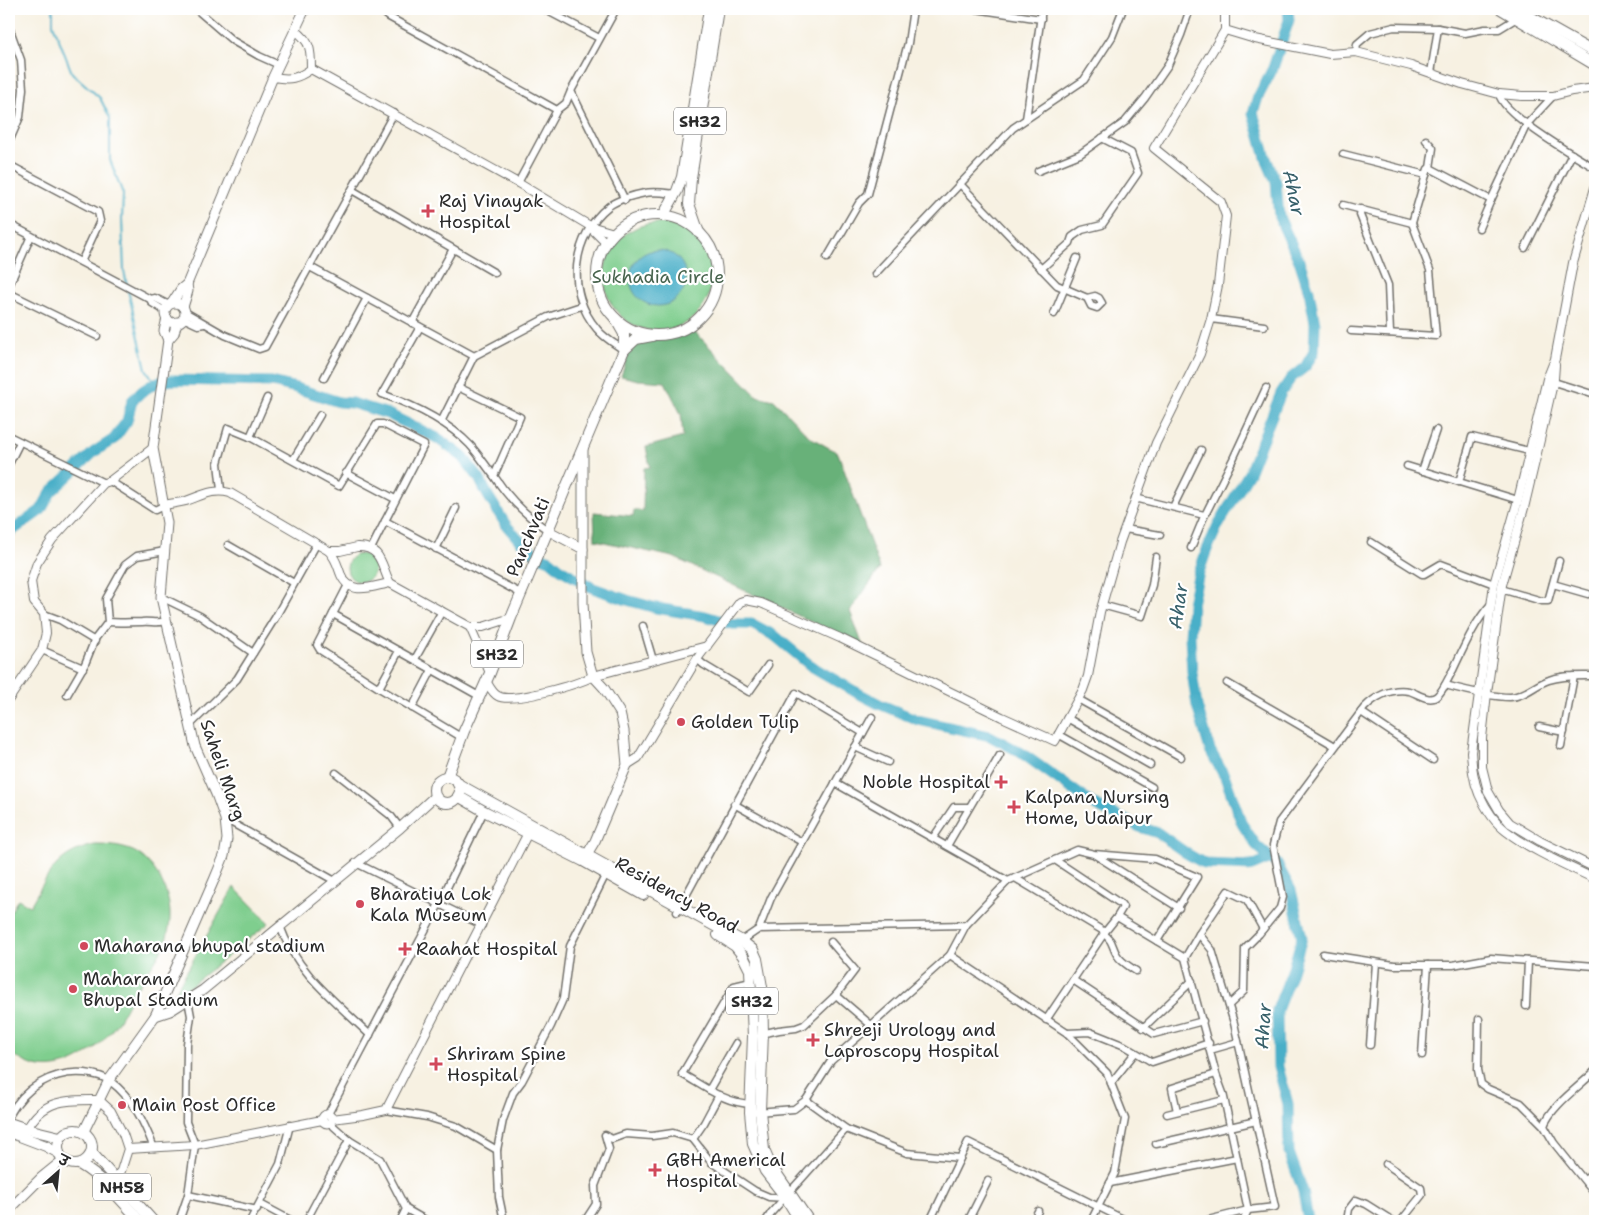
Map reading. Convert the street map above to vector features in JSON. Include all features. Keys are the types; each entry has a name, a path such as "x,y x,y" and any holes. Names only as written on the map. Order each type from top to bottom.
{"main road":[{"path":"168,340 174,334 182,315 188,291 187,284 279,64 305,9"},
{"name":"SH32","path":"662,216 675,194 682,177 709,9"},
{"name":"SH32","path":"699,233 690,204 691,178 718,9"},
{"path":"1501,9 1518,11 1595,53"},
{"path":"1518,11 1595,65"},
{"name":"SH32","path":"662,216 689,224 699,233 712,250 715,260 716,285 712,299 705,311 689,325 669,334 636,339 624,350 624,334 604,302 598,286 597,271 606,243 614,233 640,218 662,216"},
{"path":"153,448 168,340 164,331 168,309 181,288 187,284"},
{"path":"168,309 178,303 182,315"},
{"path":"168,309 172,322 182,315"},
{"name":"SH32","path":"615,318 634,330 655,335"},
{"name":"Panchvati","path":"461,736 488,677 624,350"},
{"path":"583,447 583,603 586,652 594,676 620,712 627,765 603,825 584,858 678,910"},
{"name":"Saheli Marg","path":"84,1131 109,1080 155,1016 224,856 228,839 225,819 195,746 161,597 167,523 165,504 153,448"},
{"path":"548,532 583,552"},
{"name":"SH32","path":"435,796 434,787 436,783 447,777 461,736"},
{"path":"447,777 452,778 458,784 530,829"},
{"path":"155,1016 170,1011 203,990 400,828 435,796 441,802 453,802 458,796 460,788 458,784"},
{"name":"SH32","path":"458,796 484,811 530,829 584,858"},
{"name":"Residency Road","path":"584,858 606,874 678,910 739,944 750,970 758,1035 753,1144 765,1171 788,1195 800,1221"},
{"path":"739,944 752,950 757,959 762,987 758,1035"},
{"path":"9,1123 27,1130 60,1137"},
{"path":"9,1210 61,1156 58,1145 60,1137 71,1130 84,1131"},
{"name":"NH58","path":"84,1131 92,1141 92,1154 153,1221"},
{"name":"NH58","path":"9,1132 46,1146 68,1163 79,1164 94,1173 106,1183 140,1221"},
{"name":"NH58","path":"79,1164 92,1154"},
{"path":"788,1195 809,1221"}],"street":[{"path":"196,9 233,41 259,56 279,64"},
{"path":"385,9 383,12 389,17 557,110"},
{"path":"544,9 599,38"},
{"path":"518,182 557,110 566,103 616,9"},
{"path":"827,258 859,203 868,194 908,43 913,9"},
{"path":"976,9 1041,19"},
{"path":"1026,119 1042,9"},
{"path":"875,274 1013,128 1084,80 1112,37 1123,9"},
{"path":"1038,171 1080,154 1126,122 1146,98 1168,65 1190,9"},
{"path":"627,765 638,758 697,659 740,602 746,600 761,603 840,638 1055,741 1088,676 1102,605 1135,498 1156,442 1200,354 1211,319 1218,285 1226,216 1221,202 1154,148 1225,30 1225,9"},
{"path":"1356,52 1357,44 1370,33 1394,27 1438,28 1465,33 1485,29 1499,29 1518,11"},
{"path":"9,27 21,60 23,89 20,117 9,142"},
{"path":"1431,73 1438,28"},
{"path":"295,30 305,37 311,52 311,69"},
{"path":"1225,30 1255,39 1330,54 1356,52 1499,94 1553,96 1595,88"},
{"path":"274,78 299,77 311,69"},
{"path":"311,69 518,182 590,226 614,233"},
{"path":"571,91 624,200"},
{"path":"1499,94 1500,100 1527,124 1595,168"},
{"path":"1479,228 1527,124 1553,96"},
{"path":"182,315 201,320 204,324 226,336 259,349 265,348 394,113"},
{"path":"1041,269 1070,243 1072,237 1082,230 1102,225 1138,173 1131,153 1102,138"},
{"path":"1351,331 1436,336 1430,270 1412,223 1426,175 1430,168 1434,148 1426,140"},
{"path":"1343,154 1426,175"},
{"path":"1525,248 1572,154"},
{"path":"13,167 98,212 100,221 81,262"},
{"path":"1430,168 1491,200"},
{"path":"960,184 1057,285 1087,298"},
{"path":"1595,188 1573,263 1555,359 1554,382 1494,584 1483,693 1482,738 1482,767 1488,791 1499,810 1510,823 1540,841 1595,868"},
{"path":"352,190 495,273"},
{"path":"624,350 612,343 596,329 581,306 576,275 580,246 590,226 610,205 646,192 675,194"},
{"path":"1343,205 1412,223"},
{"path":"1361,209 1360,215 1388,286 1390,333"},
{"path":"9,224 150,298 155,298 168,309"},
{"path":"590,226 606,243"},
{"path":"9,286 31,236"},
{"path":"412,323 453,248"},
{"path":"1054,314 1077,258"},
{"path":"310,267 474,356"},
{"path":"9,293 97,336"},
{"path":"324,378 368,298"},
{"path":"441,422 474,356 548,317 581,306"},
{"path":"1211,319 1264,326"},
{"path":"420,327 382,394 441,422 470,445 509,498 548,532"},
{"path":"1555,359 1547,379 1533,452 1501,589 1471,752 1472,773 1478,793 1490,815 1505,831 1544,854 1595,879"},
{"path":"1554,382 1595,395"},
{"path":"458,386 520,417 494,476"},
{"path":"1190,548 1204,515 1233,460 1266,388"},
{"path":"250,437 267,398"},
{"path":"293,460 320,414"},
{"path":"221,490 218,464 228,428 250,437 339,486 376,424 382,424 424,445 370,549"},
{"path":"1422,471 1436,430"},
{"path":"9,436 104,482 155,510 165,504 184,501 205,493 221,490 230,493 329,551 336,560 348,585 362,589 390,583"},
{"path":"1459,482 1472,437 1533,452"},
{"path":"9,464 20,442"},
{"path":"95,641 60,620 44,614 34,602 31,581 37,562 52,540 104,482 153,448"},
{"path":"1173,507 1201,450"},
{"path":"1407,466 1518,500"},
{"path":"346,473 395,499"},
{"path":"1135,498 1204,515"},
{"path":"436,548 456,508"},
{"path":"385,521 522,594"},
{"path":"1125,529 1160,535"},
{"path":"1371,542 1422,574 1441,564 1494,584"},
{"path":"190,725 237,679 316,543"},
{"path":"228,544 294,583"},
{"path":"329,551 340,552 357,547 370,549 380,559 390,583 470,627 483,627 511,618"},
{"path":"66,695 83,668 95,641 108,622 106,599 125,565 137,556 165,551"},
{"path":"1102,605 1142,616 1152,585 1156,557"},
{"path":"1501,589 1545,602 1548,601 1559,560"},
{"path":"1553,584 1588,594"},
{"path":"348,585 317,644 320,650 379,688 461,736"},
{"path":"161,597 200,616 253,652"},
{"path":"1229,1005 1244,991 1245,948 1280,908 1283,897 1273,845 1279,822 1373,698 1397,690 1409,691 1430,699 1436,697 1445,685 1479,619 1492,604"},
{"path":"414,659 442,611"},
{"path":"9,699 42,650 46,632 44,614"},
{"path":"333,614 479,696"},
{"path":"108,622 127,624 140,622 162,623 166,621"},
{"path":"643,626 653,660"},
{"path":"470,627 497,696 504,698 557,689 582,682 594,676 707,646"},
{"path":"42,650 83,668"},
{"path":"379,688 399,651"},
{"path":"697,659 704,666 749,692 768,665"},
{"path":"412,708 432,670"},
{"path":"1445,685 1511,697 1528,691 1548,680 1574,676 1595,676"},
{"path":"1561,746 1574,676"},
{"path":"1227,683 1336,746"},
{"path":"678,910 796,693 863,733"},
{"path":"1078,698 1181,757"},
{"path":"1361,712 1433,760"},
{"path":"739,944 758,929 771,898 872,717"},
{"path":"1066,718 1150,765"},
{"path":"1539,727 1564,732"},
{"path":"1058,734 1152,787"},
{"path":"855,747 888,762"},
{"path":"947,846 1000,755"},
{"path":"336,773 391,816 400,828"},
{"path":"835,783 947,846 1012,879 1105,933 1112,940 1115,952 1122,961 1136,971"},
{"path":"734,804 802,842"},
{"path":"933,838 954,808 969,807"},
{"path":"328,1119 484,811"},
{"path":"225,819 335,881"},
{"path":"386,1110 530,829"},
{"path":"751,982 734,986 682,1074 719,1095 754,1109 794,1109 806,1100 831,1061 950,955 966,925 1012,879 1077,850 1094,854 1155,859 1197,876 1157,941"},
{"path":"1094,854 1179,908"},
{"path":"1046,1020 1123,907 1055,860"},
{"path":"356,863 482,925"},
{"path":"504,1221 499,1197 497,1150 503,1120 513,1093 522,1081 552,1026 563,999 570,946 606,874"},
{"path":"1185,958 1228,891 1247,900 1263,929"},
{"path":"1117,917 1185,958 1230,1126 1248,1210 1243,1221"},
{"path":"758,929 966,925"},
{"path":"280,926 302,969 370,1035"},
{"path":"1199,934 1212,950 1229,1005 1275,1207 1248,1210 1204,1221"},
{"path":"758,1035 804,1026 836,995 855,970 831,942"},
{"path":"1323,954 1394,965 1453,965 1491,958 1595,966"},
{"path":"950,955 1067,1033 1106,1073 1125,1119 1115,1173 1091,1221"},
{"path":"1526,1006 1528,961"},
{"path":"1370,1045 1376,963"},
{"path":"1422,1055 1428,965"},
{"path":"1073,980 1154,1034 1202,1021"},
{"path":"1144,1028 1192,981"},
{"path":"836,995 871,1025"},
{"path":"179,1221 188,1195 195,1145 186,1122 187,1044 191,1016 188,1000"},
{"path":"1479,1019 1478,1070 1481,1084 1488,1089 1521,1103 1544,1126 1554,1143 1595,1194"},
{"path":"1067,1033 1090,1032 1125,1046 1152,1062 1238,1042"},
{"path":"709,1090 736,1043"},
{"path":"1110,1083 1135,1053"},
{"path":"1544,1126 1546,1118 1595,1071"},
{"path":"9,1116 25,1094 48,1078 83,1073 101,1076 109,1080 124,1094 138,1111 154,1148"},
{"path":"1177,1111 1172,1088 1216,1074"},
{"path":"693,1139 719,1095"},
{"path":"27,1130 36,1117 51,1105 68,1100 99,1100 111,1111 123,1134 128,1150 120,1171 115,1178"},
{"path":"806,1100 846,1130 907,1153 960,1158"},
{"path":"1167,1114 1224,1100"},
{"path":"128,1150 195,1145 290,1125 386,1110 427,1117 456,1126 497,1150"},
{"path":"328,1119 349,1140 380,1159 406,1210 427,1221"},
{"path":"1156,1144 1256,1121"},
{"path":"250,1221 280,1164 290,1125"},
{"path":"766,1221 770,1213 846,1130"},
{"path":"584,1221 596,1204 595,1186 609,1149 605,1135 612,1139 626,1134 652,1136 673,1133 693,1139 712,1162 755,1191 769,1197 788,1195"},
{"path":"306,1221 349,1140"},
{"path":"930,1221 968,1142 1126,1221"},
{"path":"1110,1183 1237,1158"},
{"path":"1386,1164 1421,1188 1422,1195 1401,1221"},
{"path":"1584,1180 1595,1171"},
{"path":"968,1221 988,1180"},
{"path":"188,1195 258,1207 292,1221"},
{"path":"1347,1221 1349,1209 1356,1200 1393,1221"},
{"path":"400,1221 406,1210"},
{"path":"1033,1221 1038,1211"}],"green space":[{"name":"Sukhadia Circle","path":"658,223 679,227 696,239 708,256 712,277 708,298 696,315 679,327 658,331 637,327 620,315 608,298 604,277 608,256 620,239 637,227"},
{"path":"695,332 757,396 774,400 810,437 838,453 880,569 850,611 863,646 673,557 595,540 594,512 633,516 634,510 643,511 644,468 650,467 646,447 683,437 681,414 665,382 638,380 621,376 628,355 640,340 673,337"},
{"path":"361,554 371,558 375,568 371,578 361,582 351,578 347,568 351,558"},
{"name":"Maharana Bhupal Stadium","path":"95,845 114,846 133,851 155,870 165,888 170,908 167,938 118,1021 98,1045 79,1059 69,1063 47,1068 36,1066 25,1062 9,1052 9,915 18,899 30,906 55,866 62,859 71,853"},
{"path":"234,887 269,923 169,1003"}],"water":[{"path":"658,250 669,252 678,258 684,267 686,278 684,289 678,298 669,304 658,306 647,304 638,298 632,289 630,278 632,267 638,258 647,252"}],"waterway":[{"path":"53,9 53,24 72,73 100,98 110,118 110,160 123,194 124,271 127,285"},
{"name":"Ahar","path":"1288,9 1289,20 1273,68 1258,97 1253,113 1267,161 1276,182 1279,217 1300,263 1309,291 1315,323 1314,352 1305,367 1291,378 1281,393 1249,473 1218,525 1206,552 1199,572 1192,604 1190,636 1192,672 1197,706 1210,750 1225,777 1242,824 1256,845 1277,864 1291,890 1302,938 1277,1010 1278,1067 1288,1104 1289,1152 1303,1191 1308,1221"},
{"path":"128,290 146,369 155,383"},
{"path":"9,533 41,510 51,492 94,452 114,439 127,421 132,401 141,392 155,383 172,380 272,382 296,388 339,402 352,403 388,414 437,438 463,457 479,478 506,525 519,540 537,555 550,560 562,570 593,588 656,608 705,616 732,624 752,624 775,636 811,666 879,704 918,720 990,736 1020,752 1096,806 1140,827 1158,833 1205,864 1252,866 1271,858"}],"place":[{"name":"Raj Vinayak Hospital","path":"428,211"},
{"name":"Golden Tulip","path":"681,722"},
{"name":"Noble Hospital","path":"1001,782"},
{"name":"Kalpana Nursing Home, Udaipur","path":"1014,807"},
{"name":"Bharatiya Lok Kala Museum","path":"360,904"},
{"name":"Maharana bhupal stadium","path":"84,946"},
{"name":"Raahat Hospital","path":"405,949"},
{"name":"Maharana Bhupal Stadium","path":"73,989"},
{"name":"Shreeji Urology and Laproscopy Hospital","path":"813,1040"},
{"name":"Shriram Spine Hospital","path":"436,1064"},
{"name":"Main Post Office","path":"122,1105"},
{"name":"GBH Americal Hospital","path":"655,1170"}]}
